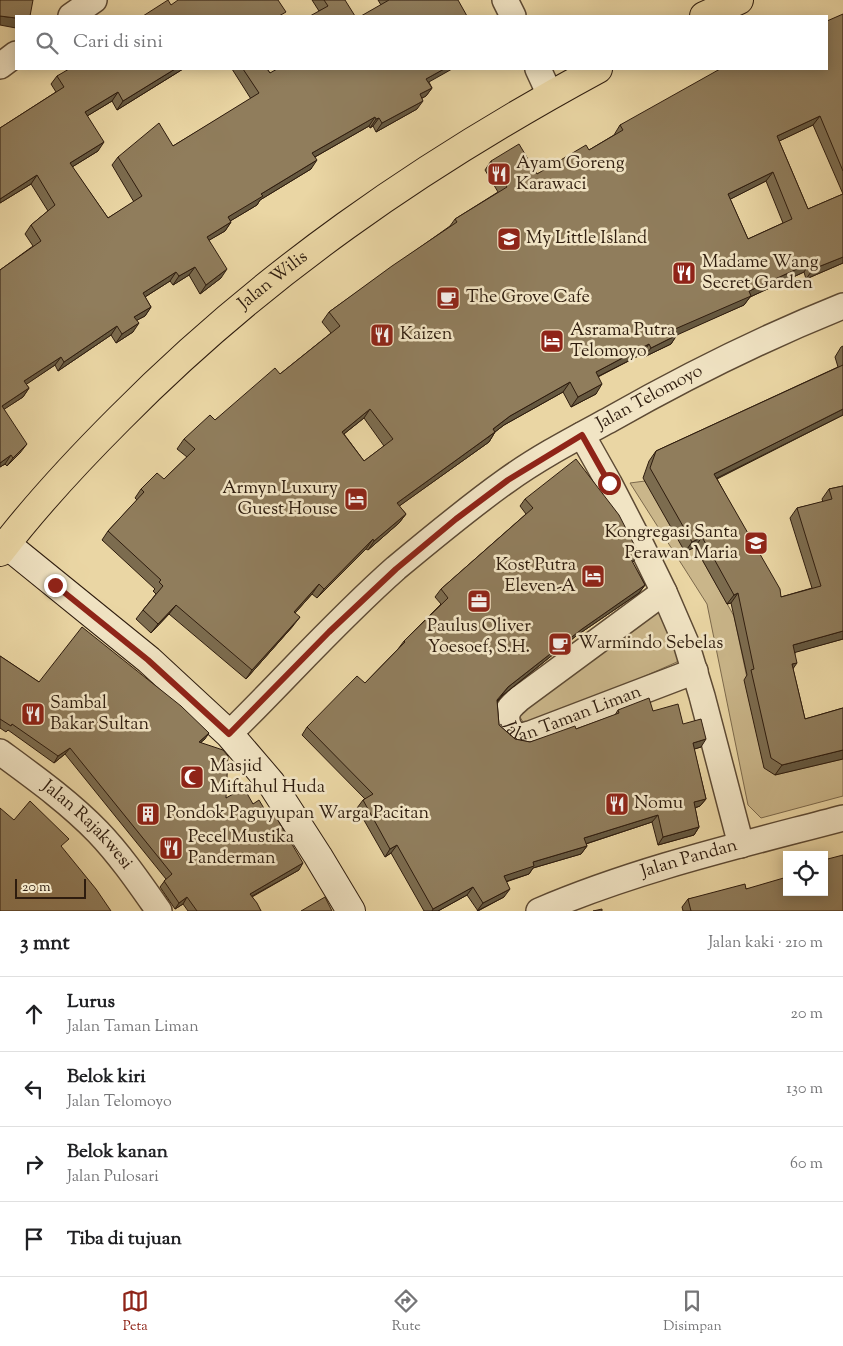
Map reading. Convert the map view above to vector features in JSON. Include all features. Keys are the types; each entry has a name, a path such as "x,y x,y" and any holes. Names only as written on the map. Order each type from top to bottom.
{"main road":[{"path":"706,15 739,0"},
{"name":"Jalan Wilis","path":"3,548 77,462 146,391 228,317 308,252 393,191 474,139 596,70"},
{"path":"3,548 148,660 229,734 270,783 318,856 351,911"}],"street":[{"path":"72,15 94,0"},
{"path":"505,0 512,15"},
{"path":"0,66 15,55"},
{"path":"538,70 550,95"},
{"name":"Jalan Telomoyo","path":"229,734 329,632 396,569 456,519 508,480 660,391 801,323 843,306"},
{"path":"582,435 609,483 664,592 686,643 741,845"},
{"name":"Jalan Taman Liman","path":"664,592 519,699 509,709 507,723 514,733 521,736 530,734 695,671"},
{"name":"Jalan Rajakwesi","path":"0,752 66,802 98,832 125,864 159,911"},
{"name":"Jalan Pandan","path":"540,911 574,896 653,870 843,818"}],"shaded area":[{"path":"645,481 695,547 734,616 747,678 775,775 843,759 843,796 761,818 748,805 707,604 630,483"},
{"path":"657,610 661,612 679,658 677,662 531,726 525,725 518,714"}],"building":[{"path":"0,0 33,0 30,15 15,15 15,18 0,16"},
{"path":"168,0 171,5 178,0 278,0 286,12 281,15 145,15"},
{"path":"324,0 345,0 354,15 312,15 328,6"},
{"path":"389,0 458,0 466,15 363,15"},
{"path":"843,14 843,171 820,116 777,136 808,209 843,194 843,257 813,269 810,263 749,291 751,296 675,329 677,335 651,348 649,344 596,372 602,384 578,397 570,382 510,416 493,429 495,432 397,503 406,514 374,541 373,539 324,589 319,584 294,612 300,617 252,670 176,605 158,624 143,610 163,586 159,582 161,580 108,531 144,492 141,489 157,473 164,479 195,449 184,439 210,415 215,420 275,368 280,374 340,326 329,312 457,222 455,219 507,187 491,161 519,144 537,174 586,145 589,150 623,130 620,125 718,70 828,70 828,21","holes":["773,172 792,219 748,239 728,194","370,409 393,439 364,461 342,432"]},
{"path":"67,70 173,70 123,101 118,92 85,112 104,142 70,163 108,218 142,196 118,157 159,123 173,146 259,93 244,70 268,70 270,73 275,70 442,70 426,79 432,88 420,94 423,101 382,123 379,118 376,119 375,117 312,153 317,160 261,194 263,196 228,217 231,222 207,237 227,269 206,285 195,267 179,276 176,272 143,293 151,307 134,317 139,323 122,334 117,326 64,362 61,357 24,381 29,388 2,406 27,444 13,458 11,455 0,463 0,270 41,241 31,225 55,205 37,175 0,199 0,128 64,87 57,76"},
{"path":"843,365 843,409 714,474 780,589 781,597 821,586 797,508 832,499 829,489 843,486 843,631 793,645 797,663 792,664 805,719 843,708 843,750 782,765 771,758 751,670 754,669 738,593 734,595 702,537 692,542 650,468 656,451"},
{"path":"576,459 619,515 639,554 631,559 645,585 582,629 508,687 497,700 499,725 515,739 530,742 575,726 576,729 619,713 618,710 649,698 653,711 678,704 683,724 701,719 706,739 693,743 706,799 694,802 699,827 663,837 658,815 584,838 587,846 533,862 534,866 504,876 510,889 483,903 473,887 433,909 397,845 390,849 363,800 373,794 307,727 357,676 365,683 448,598 441,589 533,508 525,499"},
{"path":"82,627 181,706 209,733 199,742 223,750 228,756 226,798 244,788 253,804 259,800 268,815 273,812 303,863 250,894 261,911 197,911 187,897 179,903 164,881 172,874 70,748 58,756 12,724 11,726 0,719 0,656 39,682"},
{"path":"30,801 69,839 61,846 96,889 111,911 0,911 0,808 14,820"},
{"path":"843,855 843,911 691,911 688,899 745,884 746,889 783,878 783,896 828,896 828,859"},
{"path":"325,897 332,911 301,911"}],"place":[{"name":"Ayam Goreng Karawaci","path":"499,174"},
{"name":"My Little Island","path":"509,239"},
{"name":"Madame Wang Secret Garden","path":"684,273"},
{"name":"The Grove Cafe","path":"448,298"},
{"name":"Kaizen","path":"382,335"},
{"name":"Asrama Putra Telomoyo","path":"552,341"},
{"name":"Armyn Luxury Guest House","path":"356,499"},
{"name":"Kongregasi Santa Perawan Maria","path":"756,543"},
{"name":"Kost Putra Eleven-A","path":"593,576"},
{"name":"Paulus Oliver Yoesoef, S.H.","path":"479,601"},
{"name":"Warmindo Sebelas","path":"560,644"},
{"name":"Sambal Bakar Sultan","path":"33,714"},
{"name":"Masjid Miftahul Huda","path":"192,777"},
{"name":"Nomu","path":"617,804"},
{"name":"Pondok Paguyupan Warga Pacitan","path":"148,814"},
{"name":"Pecel Mustika Panderman","path":"171,848"}],"route":[{"path":"55,585 148,660 229,734 329,632 396,569 456,519 508,480 582,435 609,483"}]}
